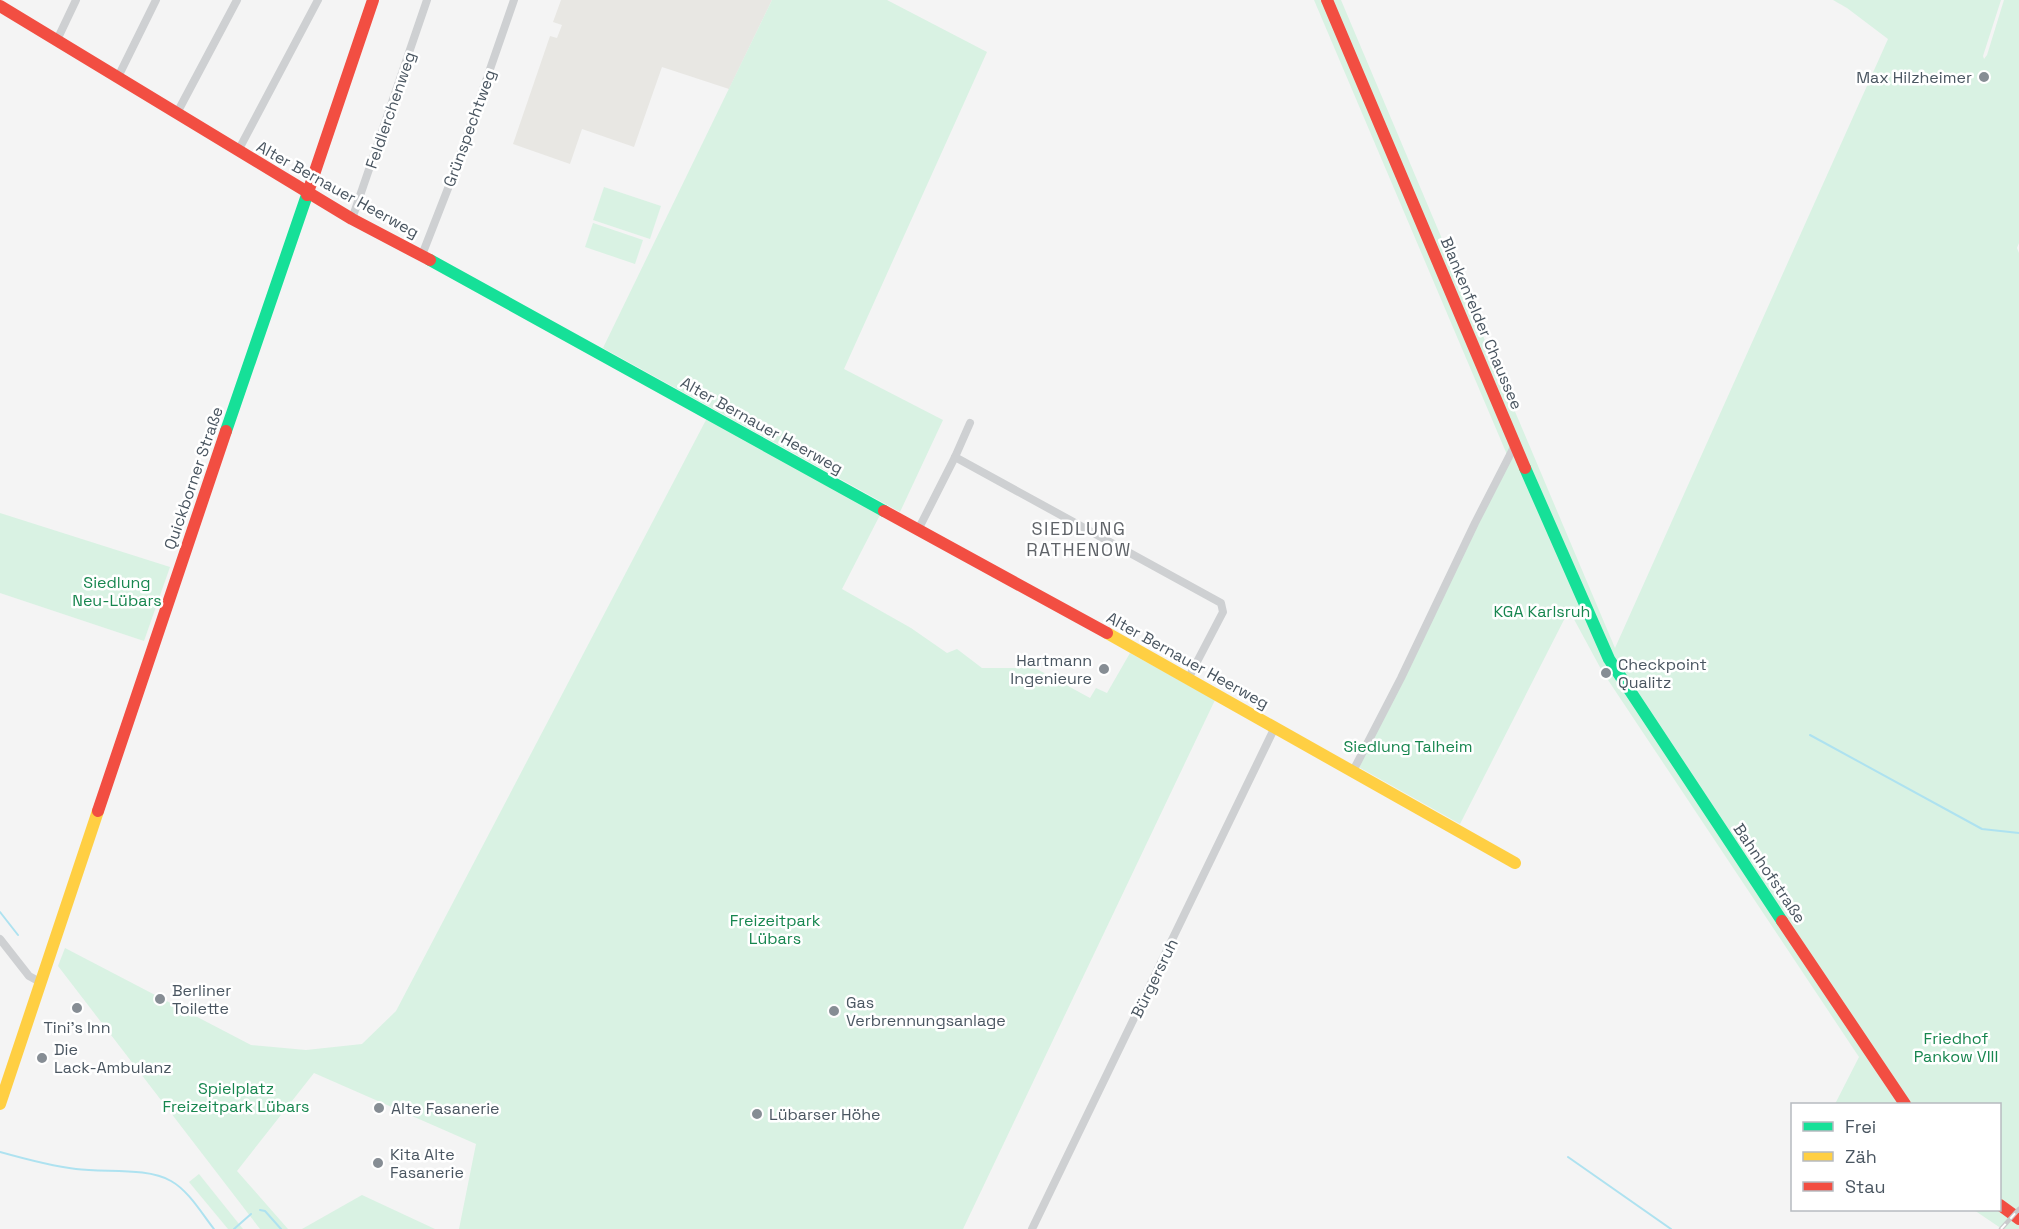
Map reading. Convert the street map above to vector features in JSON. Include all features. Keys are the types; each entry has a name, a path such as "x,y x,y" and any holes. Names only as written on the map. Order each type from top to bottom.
{"street":[{"path":"57,40 76,0"},
{"path":"118,77 156,0"},
{"path":"177,113 237,0"},
{"path":"238,151 318,0"},
{"name":"Quickborner Straße","path":"0,1104 373,0"},
{"name":"Feldlerchenweg","path":"352,219 427,0"},
{"name":"Grünspechtweg","path":"422,255 454,172 514,0"},
{"name":"Blankenfelder Chaussee","path":"1327,0 1515,445 1609,659"},
{"name":"Alter Bernauer Heerweg","path":"0,6 352,219 422,255 1188,679 1515,863"},
{"path":"918,530 955,458 970,423"},
{"path":"1353,771 1515,445"},
{"path":"955,458 1221,603 1224,612 1188,679"},
{"name":"Bahnhofstraße","path":"1609,659 1904,1103"},
{"name":"Bürgersruh","path":"1032,1229 1275,728"},
{"path":"0,939 29,976 40,982"},
{"path":"2001,1205 2019,1219"}],"shaded area":[{"path":"561,0 772,0 729,89 662,67 634,147 582,129 570,164 513,144 550,36 557,38 562,25 553,22"}],"green space":[{"path":"772,0 887,0 987,52 844,369 943,420 900,512 603,348"},
{"path":"1314,0 1341,0 1615,648 1888,39 1833,0 2001,0 1984,59 2004,0 2019,0 2019,243 2017,248 2019,253 2019,1229 2002,1229 1975,1211 2001,1211 2001,1103 1836,1103 1859,1057 1602,671 1569,610 1460,824 1355,765 1508,457"},
{"path":"604,187 661,206 650,239 593,220"},
{"path":"593,223 643,240 635,264 585,247"},
{"name":"Freizeitpark Lübars","path":"707,418 880,515 842,589 911,628 947,653 957,649 982,668 1035,668 1090,698 1096,688 1107,693 1130,653 1215,700 963,1229 459,1229 476,1144 314,1073 237,1171 288,1229 260,1229 58,966 65,948 251,1045 306,1050 362,1044 396,1011"},
{"name":"Siedlung Neu-Lübars","path":"0,513 170,567 144,641 0,593"},
{"path":"199,1174 243,1229 228,1229 189,1182"},
{"path":"362,1195 435,1229 302,1229"}],"waterway":[{"path":"1810,735 1982,829 2019,833"},
{"path":"0,912 18,935"},
{"path":"0,1152 66,1168 138,1172 161,1177 178,1185 214,1229"},
{"path":"1568,1157 1671,1229"},
{"path":"260,1210 265,1211 281,1229"},
{"path":"234,1229 251,1214"}],"railway":[{"path":"2001,1229 2019,1209"}],"traffic: fast":[{"path":"226,431 307,195"},
{"path":"430,260 884,511"},
{"path":"1525,468 1609,659 1782,921"}],"traffic: slow":[{"path":"1107,633 1515,863"},
{"path":"0,1104 98,811"}],"traffic: jam":[{"path":"307,195 373,0"},
{"path":"1327,0 1525,468"},
{"path":"0,6 352,219 430,260"},
{"path":"98,811 226,431"},
{"path":"884,511 1107,633"},
{"path":"1782,921 1904,1103"},
{"path":"2001,1206 2019,1219"}],"place":[{"name":"Max Hilzheimer","path":"1984,77"},
{"name":"Hartmann Ingenieure","path":"1104,669"},
{"name":"Checkpoint Qualitz","path":"1606,673"},
{"name":"Berliner Toilette","path":"160,999"},
{"name":"Tini's Inn","path":"77,1008"},
{"name":"Gas Verbrennungsanlage","path":"834,1011"},
{"name":"Die Lack-Ambulanz","path":"42,1058"},
{"name":"Alte Fasanerie","path":"379,1108"},
{"name":"Lübarser Höhe","path":"757,1114"},
{"name":"Kita Alte Fasanerie","path":"378,1163"}],"district":[{"name":"SIEDLUNG RATHENOW","path":"1079,539"}],"park label":[{"name":"KGA Karlsruh","path":"1542,611"},
{"name":"Siedlung Talheim","path":"1408,746"},
{"name":"Friedhof Pankow VIII","path":"1956,1047"},
{"name":"Spielplatz Freizeitpark Lübars","path":"236,1097"}]}
